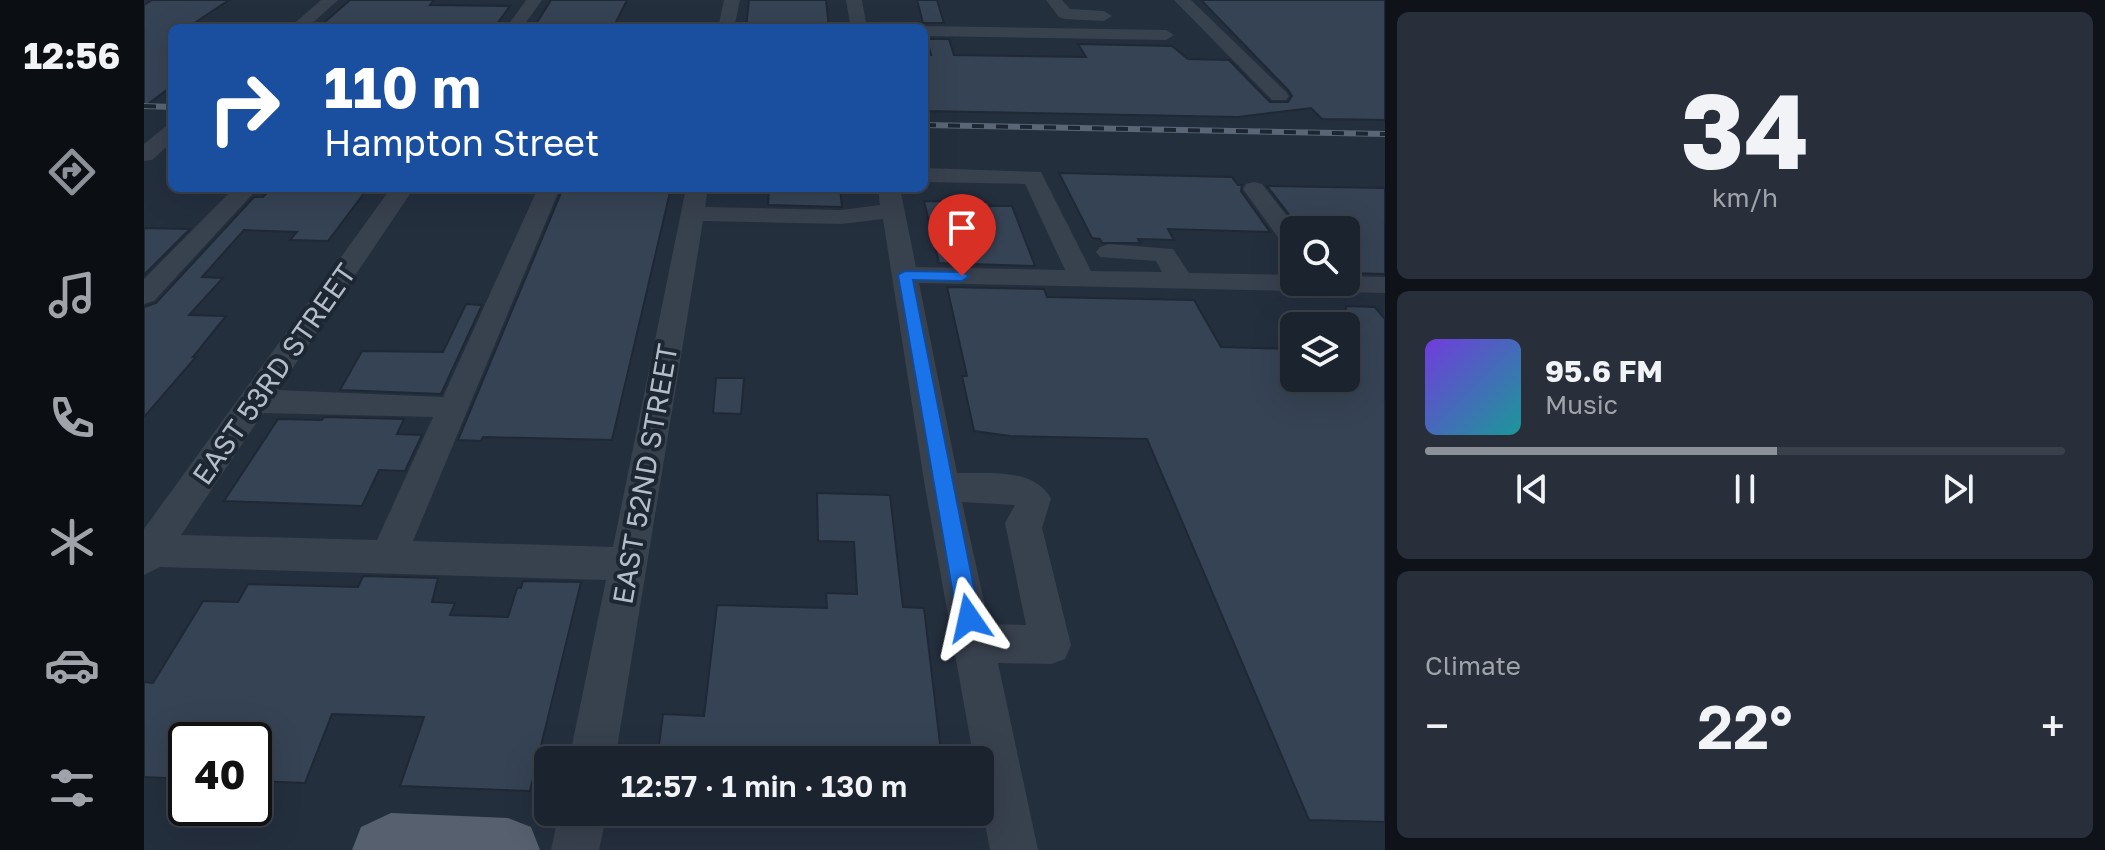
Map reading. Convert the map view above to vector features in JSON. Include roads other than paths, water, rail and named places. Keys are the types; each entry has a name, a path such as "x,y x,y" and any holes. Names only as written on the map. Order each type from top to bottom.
{"main road":[{"path":"384,850 391,845 508,850"}],"street":[{"path":"302,24 330,0"},
{"path":"517,24 534,0"},
{"path":"727,24 732,0"},
{"path":"854,0 858,24"},
{"path":"1054,0 1065,14 1115,16"},
{"path":"1182,0 1279,96"},
{"path":"928,31 1166,35"},
{"path":"144,136 168,135"},
{"path":"144,155 168,137"},
{"path":"928,175 1033,177 1082,279"},
{"path":"1254,189 1280,223"},
{"path":"144,295 243,192"},
{"name":"EAST 53RD STREET","path":"146,553 400,192"},
{"path":"389,555 547,192"},
{"path":"695,201 841,217 864,212 891,200 942,487 1014,850"},
{"name":"EAST 52ND STREET","path":"595,746 695,201"},
{"path":"1109,252 1164,254 1181,281"},
{"path":"905,275 1280,282"},
{"path":"1360,287 1381,289"},
{"path":"254,401 435,406"},
{"path":"942,487 1016,489 1034,499 1029,519 1023,523 1051,645 973,643"},
{"path":"146,553 389,555 629,564"},
{"path":"575,850 580,826"}],"railway":[{"path":"144,106 168,107"},
{"path":"928,125 1385,134"}]}
